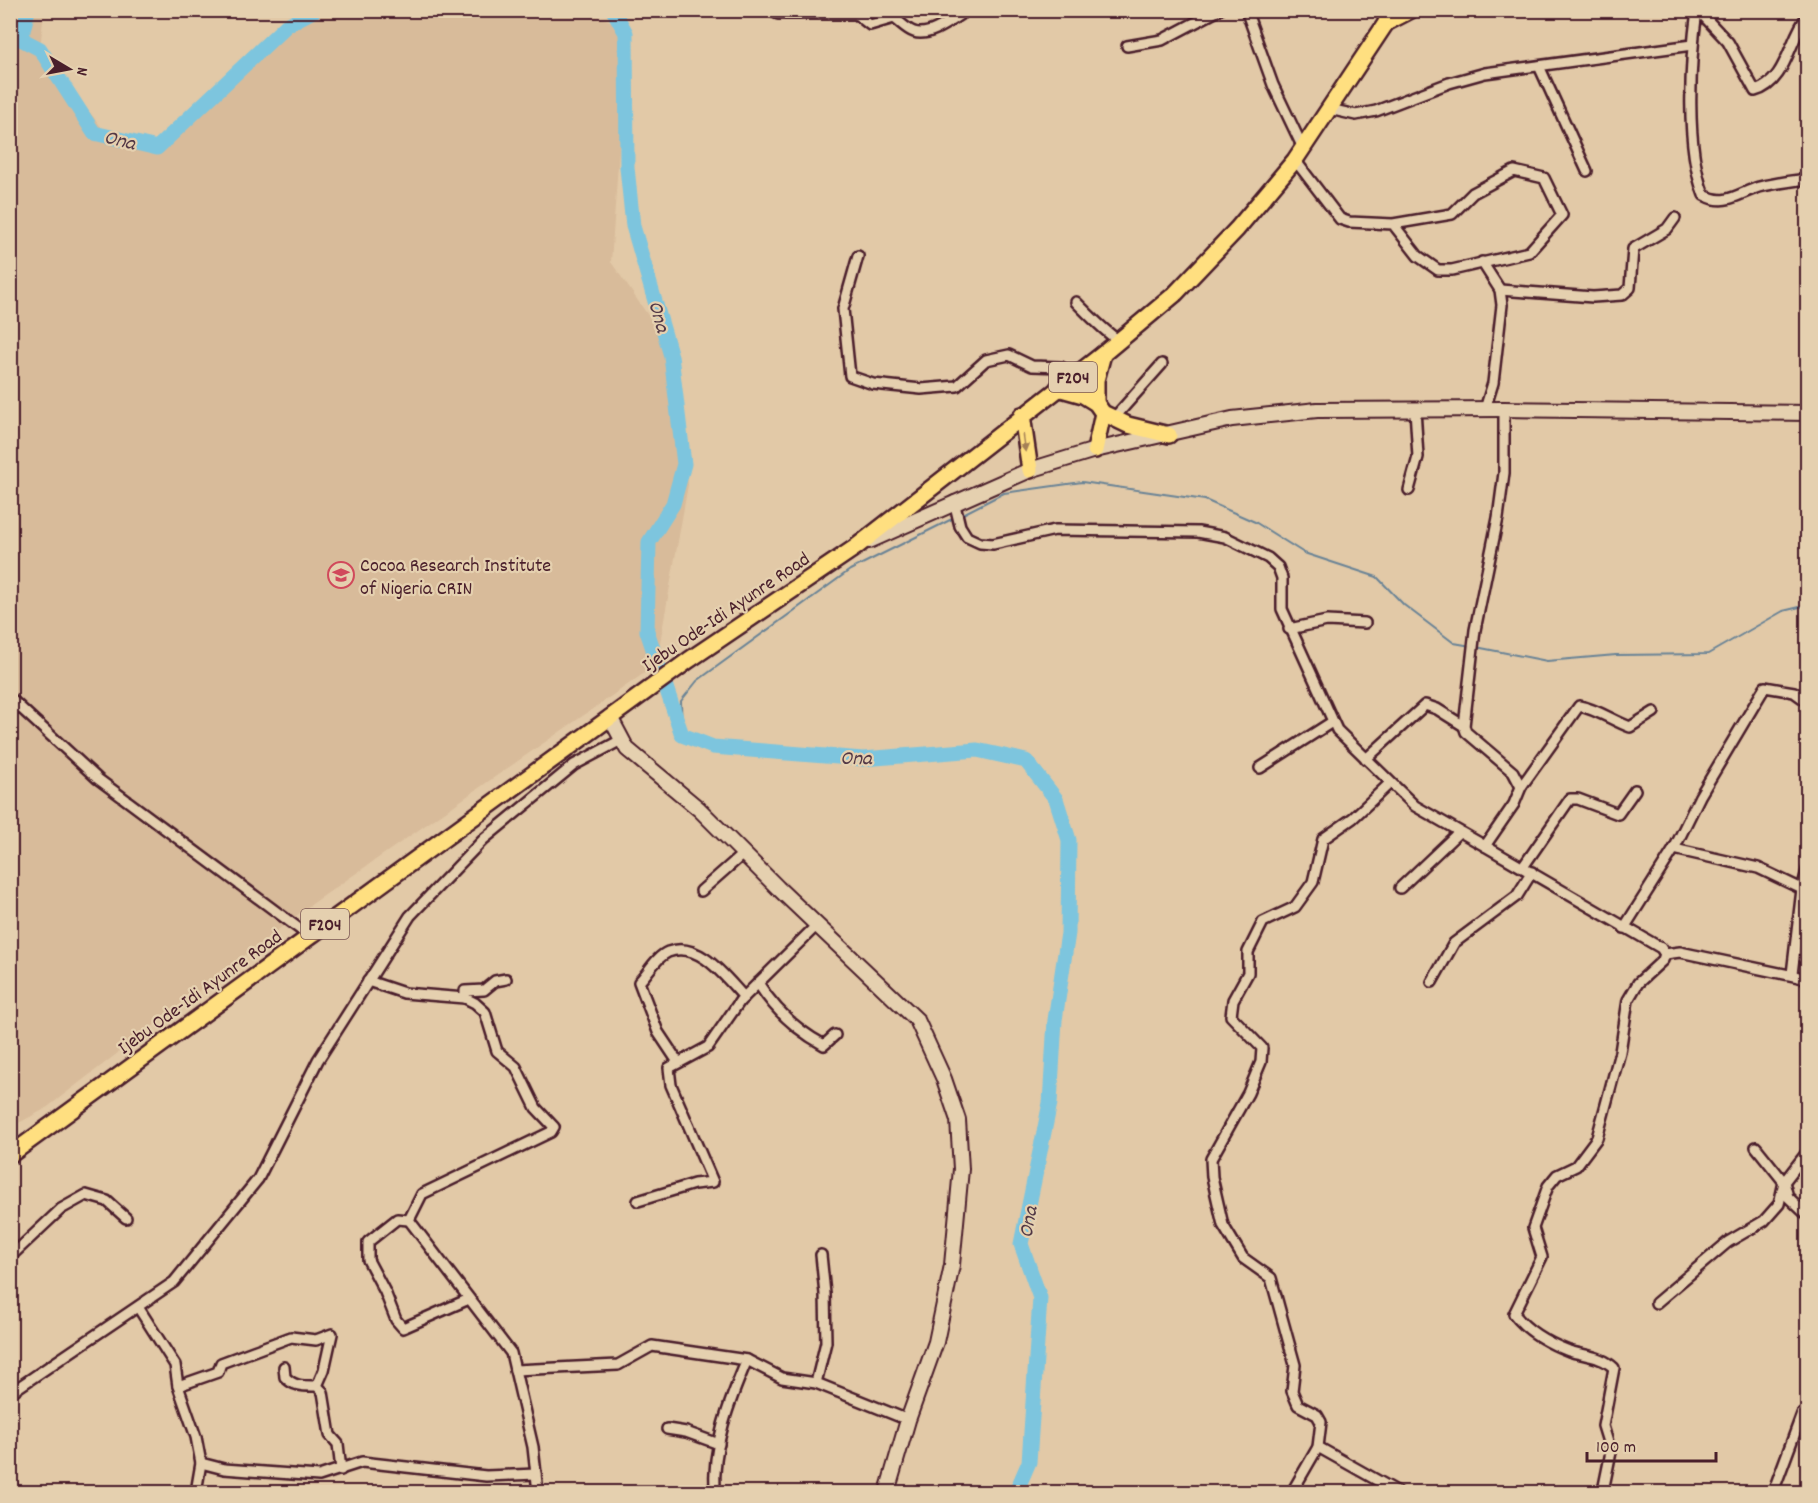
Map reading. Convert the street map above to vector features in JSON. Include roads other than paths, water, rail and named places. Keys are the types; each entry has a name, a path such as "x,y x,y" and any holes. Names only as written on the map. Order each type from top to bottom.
{"main road":[{"name":"F204","path":"1387,17 1411,10"},
{"name":"Ijebu Ode-Idi Ayunre Road","path":"10,1155 641,694 856,547 1119,341 1175,294 1237,229 1299,154 1387,17"},
{"path":"1095,450 1104,411 1096,380 1103,354"},
{"path":"1058,388 1083,394 1104,411 1145,430 1169,435"},
{"path":"856,547 955,507 1030,470 1095,450 1232,419 1317,410 1504,409 1808,413"},
{"path":"1022,415 1030,470"},
{"path":"610,717 627,749 699,809 816,925 917,1020 944,1078 958,1120 961,1169 952,1266 936,1342 908,1420 887,1492"}],"street":[{"path":"771,10 778,14 856,14 870,25 894,18 914,33 920,33 935,29 967,10"},
{"path":"1127,46 1162,40 1219,10"},
{"path":"1246,10 1299,154 1340,219 1349,222 1393,224 1452,214 1473,193 1514,171 1544,178 1562,215 1529,252 1517,257 1482,261 1452,270 1438,270 1418,256 1393,224"},
{"path":"1697,10 1728,42 1755,91 1764,88 1778,74 1808,15"},
{"path":"1697,10 1692,45 1693,162 1704,195 1712,199 1728,200 1756,188 1808,179"},
{"path":"1329,109 1356,115 1376,111 1449,83 1485,73 1692,45"},
{"path":"1539,66 1587,171"},
{"path":"1500,290 1593,297 1622,295 1630,288 1634,249 1667,229 1675,218"},
{"path":"858,255 843,309 850,376 873,384 921,389 957,386 986,360 1009,355 1032,366 1061,367 1074,376"},
{"path":"1482,261 1500,290 1493,383 1485,409"},
{"path":"1076,302 1105,332 1119,341"},
{"path":"1104,411 1162,364"},
{"path":"1409,490 1418,457 1416,409"},
{"path":"1504,409 1504,473 1498,518 1475,630 1464,726 1466,732 1513,772 1521,787"},
{"path":"955,507 960,526 972,541 993,544 1055,530 1198,532 1226,537 1268,558 1278,567 1282,578 1282,609 1289,629 1321,692 1332,722 1389,784 1415,806 1661,948 1665,954"},
{"path":"1289,629 1327,621 1365,623"},
{"path":"1624,928 1674,849 1700,796 1765,687 1794,692 1808,702"},
{"path":"10,698 98,780 309,936"},
{"path":"1366,759 1425,705 1437,709 1464,726"},
{"path":"1485,846 1514,804 1521,787 1579,706 1591,708 1613,721 1630,727 1654,712"},
{"path":"1260,768 1332,722"},
{"path":"10,1393 174,1282 258,1179 318,1060 410,916 484,839 574,765 621,740"},
{"path":"1292,1492 1318,1447 1321,1422 1317,1415 1298,1405 1292,1391 1295,1365 1271,1278 1243,1258 1223,1225 1212,1177 1211,1159 1234,1122 1261,1062 1262,1048 1231,1016 1233,1000 1248,973 1248,952 1263,922 1295,907 1313,882 1323,839 1353,818 1389,784"},
{"path":"1523,867 1570,799 1578,799 1618,814 1635,790"},
{"path":"1400,888 1459,832"},
{"path":"1674,849 1758,868 1802,889"},
{"path":"701,891 744,854"},
{"path":"1792,974 1802,889 1808,867"},
{"path":"1432,982 1454,943 1517,896 1532,872"},
{"path":"638,1201 694,1184 713,1182 671,1085 669,1068 708,1047 744,997 816,925"},
{"path":"678,1062 658,1032 639,982 659,958 669,951 690,951 717,968 744,997"},
{"path":"1665,954 1680,952 1808,979"},
{"path":"1610,1492 1604,1485 1611,1452 1603,1426 1614,1368 1607,1361 1569,1350 1525,1329 1514,1314 1542,1257 1533,1228 1548,1186 1557,1175 1576,1166 1597,1138 1620,1052 1628,1000 1638,983 1663,960 1665,954"},
{"path":"465,998 465,992 484,990 495,981 506,979"},
{"path":"368,981 404,993 465,998 484,1012 497,1051 516,1067 536,1108 554,1127 551,1132 422,1194 410,1220"},
{"path":"758,983 789,1022 811,1038 824,1045 835,1035"},
{"path":"1756,1147 1784,1182 1788,1197 1808,1216"},
{"path":"1656,1303 1728,1242 1764,1221 1779,1204 1784,1182 1808,1151"},
{"path":"10,1257 62,1209 86,1195 107,1201 126,1218"},
{"path":"469,1299 403,1328 396,1320 385,1292 368,1260 368,1242 397,1219 410,1220 511,1353 533,1447 538,1492"},
{"path":"816,1383 826,1342 821,1255"},
{"path":"138,1307 175,1365 178,1386 196,1437 201,1463 196,1492"},
{"path":"178,1386 218,1372 221,1363 289,1337 316,1340 332,1334 324,1370 317,1386"},
{"path":"515,1370 618,1365 652,1346 747,1360 782,1378 816,1383 908,1420"},
{"path":"697,1492 715,1491 714,1474 719,1444 729,1404 747,1360"},
{"path":"284,1367 285,1377 290,1382 299,1386 317,1386 323,1392 330,1435 338,1444 341,1470"},
{"path":"1773,1492 1802,1414 1808,1411"},
{"path":"667,1429 686,1432 719,1444"},
{"path":"1318,1447 1398,1492"},
{"path":"201,1463 224,1469 319,1476 362,1462 486,1476 536,1474"},
{"path":"10,1470 12,1492"}],"waterway":[{"name":"Ona","path":"28,10 21,39 40,49 94,133 157,148 287,25 315,10"},
{"name":"Ona","path":"613,10 626,33 627,167 633,226 671,356 684,464 673,504 649,542 647,631 682,735 713,747 863,759 977,750 1026,761 1056,799 1069,840 1068,933 1055,1020 1050,1103 1021,1244 1040,1298 1029,1462 1016,1492"},
{"path":"959,516 1004,493 1082,482 1205,500 1255,522 1304,553 1377,577 1404,605 1454,643 1471,646"},
{"path":"682,735 681,701 697,681 850,570 954,518"},
{"path":"1476,647 1547,661 1616,655 1708,654 1783,611 1808,605"}],"place":[{"name":"Cocoa Research Institute of Nigeria CRIN","path":"341,575"}]}
